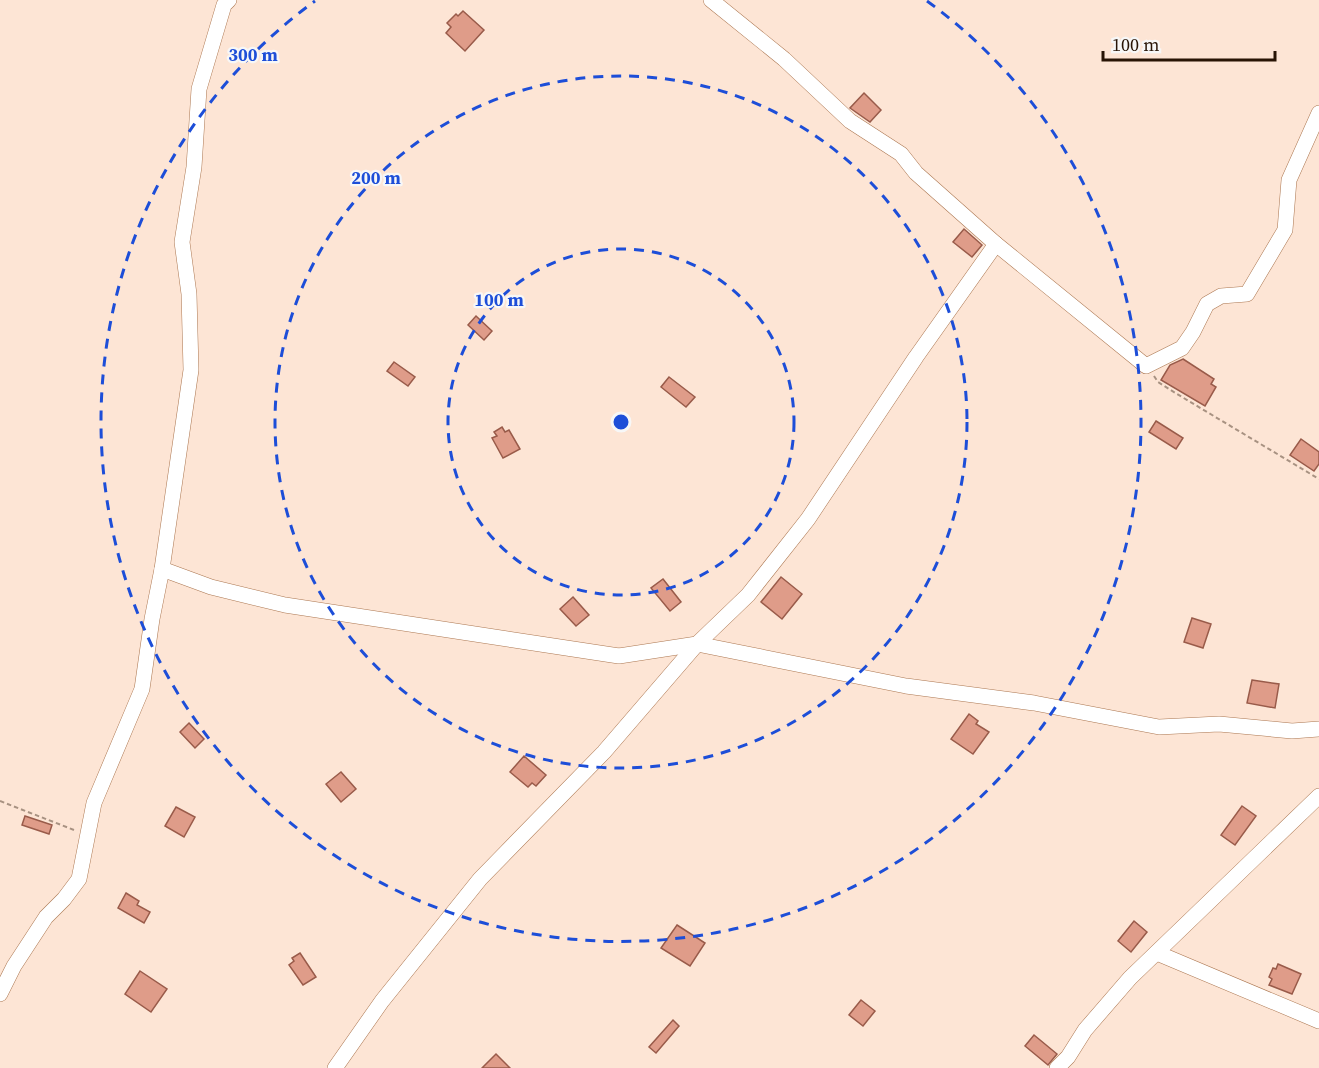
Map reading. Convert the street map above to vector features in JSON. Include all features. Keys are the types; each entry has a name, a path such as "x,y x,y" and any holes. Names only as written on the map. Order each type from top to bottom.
{"street":[{"path":"0,994 14,966 46,917 79,879 94,803 142,689 191,370 189,294 182,242 194,167 199,89 224,4 229,0"},
{"path":"711,0 784,58 850,122 901,154 916,173 996,244 1146,366 1182,348 1207,304 1221,296 1247,294 1285,230 1289,180 1319,113"},
{"path":"335,1068 382,1001 480,879 604,752 697,644 748,595 808,519 916,357 996,244"},
{"path":"162,569 211,587 285,605 619,656 697,644 906,686 1035,703 1160,727 1219,724 1292,730 1319,729"},
{"path":"1057,1068 1068,1058 1085,1030 1130,978 1319,796"},
{"path":"1157,953 1319,1021"}],"path":[{"path":"1146,366 1158,382 1319,479"},
{"path":"0,801 88,835"}],"building":[{"path":"463,11 484,30 465,51 446,33 451,27 447,23"},
{"path":"864,93 881,110 870,122 850,108"},
{"path":"964,229 982,245 972,257 953,242"},
{"path":"476,316 492,331 484,340 468,325"},
{"path":"1183,359 1214,379 1211,384 1216,387 1205,406 1161,380 1170,365"},
{"path":"394,362 415,377 408,386 387,371"},
{"path":"669,377 695,397 686,407 661,387"},
{"path":"1156,421 1183,438 1176,449 1149,432"},
{"path":"502,427 505,432 509,430 520,449 503,458 492,438 497,436 494,432"},
{"path":"1301,439 1319,452 1319,464 1314,471 1290,455"},
{"path":"781,577 802,594 782,619 761,602"},
{"path":"663,579 681,602 670,611 651,588"},
{"path":"573,597 589,615 576,626 560,609"},
{"path":"1192,618 1211,624 1203,648 1184,642"},
{"path":"1252,680 1279,684 1275,708 1247,703"},
{"path":"969,714 978,721 976,724 989,732 973,754 951,739"},
{"path":"189,723 204,739 195,748 180,732"},
{"path":"524,756 546,775 536,786 532,783 528,787 510,772"},
{"path":"341,772 356,789 341,802 326,784"},
{"path":"1242,806 1256,816 1235,845 1221,835"},
{"path":"176,807 195,817 184,837 165,826"},
{"path":"25,816 52,825 49,834 22,825"},
{"path":"126,893 139,901 137,905 150,912 144,923 118,908"},
{"path":"1134,921 1147,932 1131,952 1118,941"},
{"path":"677,925 705,943 690,966 661,948"},
{"path":"300,953 316,977 303,985 289,965 294,961 292,958"},
{"path":"1278,964 1301,974 1292,994 1269,985 1272,979 1269,977 1273,968 1276,969"},
{"path":"140,971 167,989 151,1012 125,994"},
{"path":"861,1000 875,1011 863,1026 849,1015"},
{"path":"673,1020 679,1026 656,1053 649,1047"},
{"path":"1034,1035 1057,1054 1048,1065 1025,1046"},
{"path":"496,1054 510,1068 482,1068"}]}
